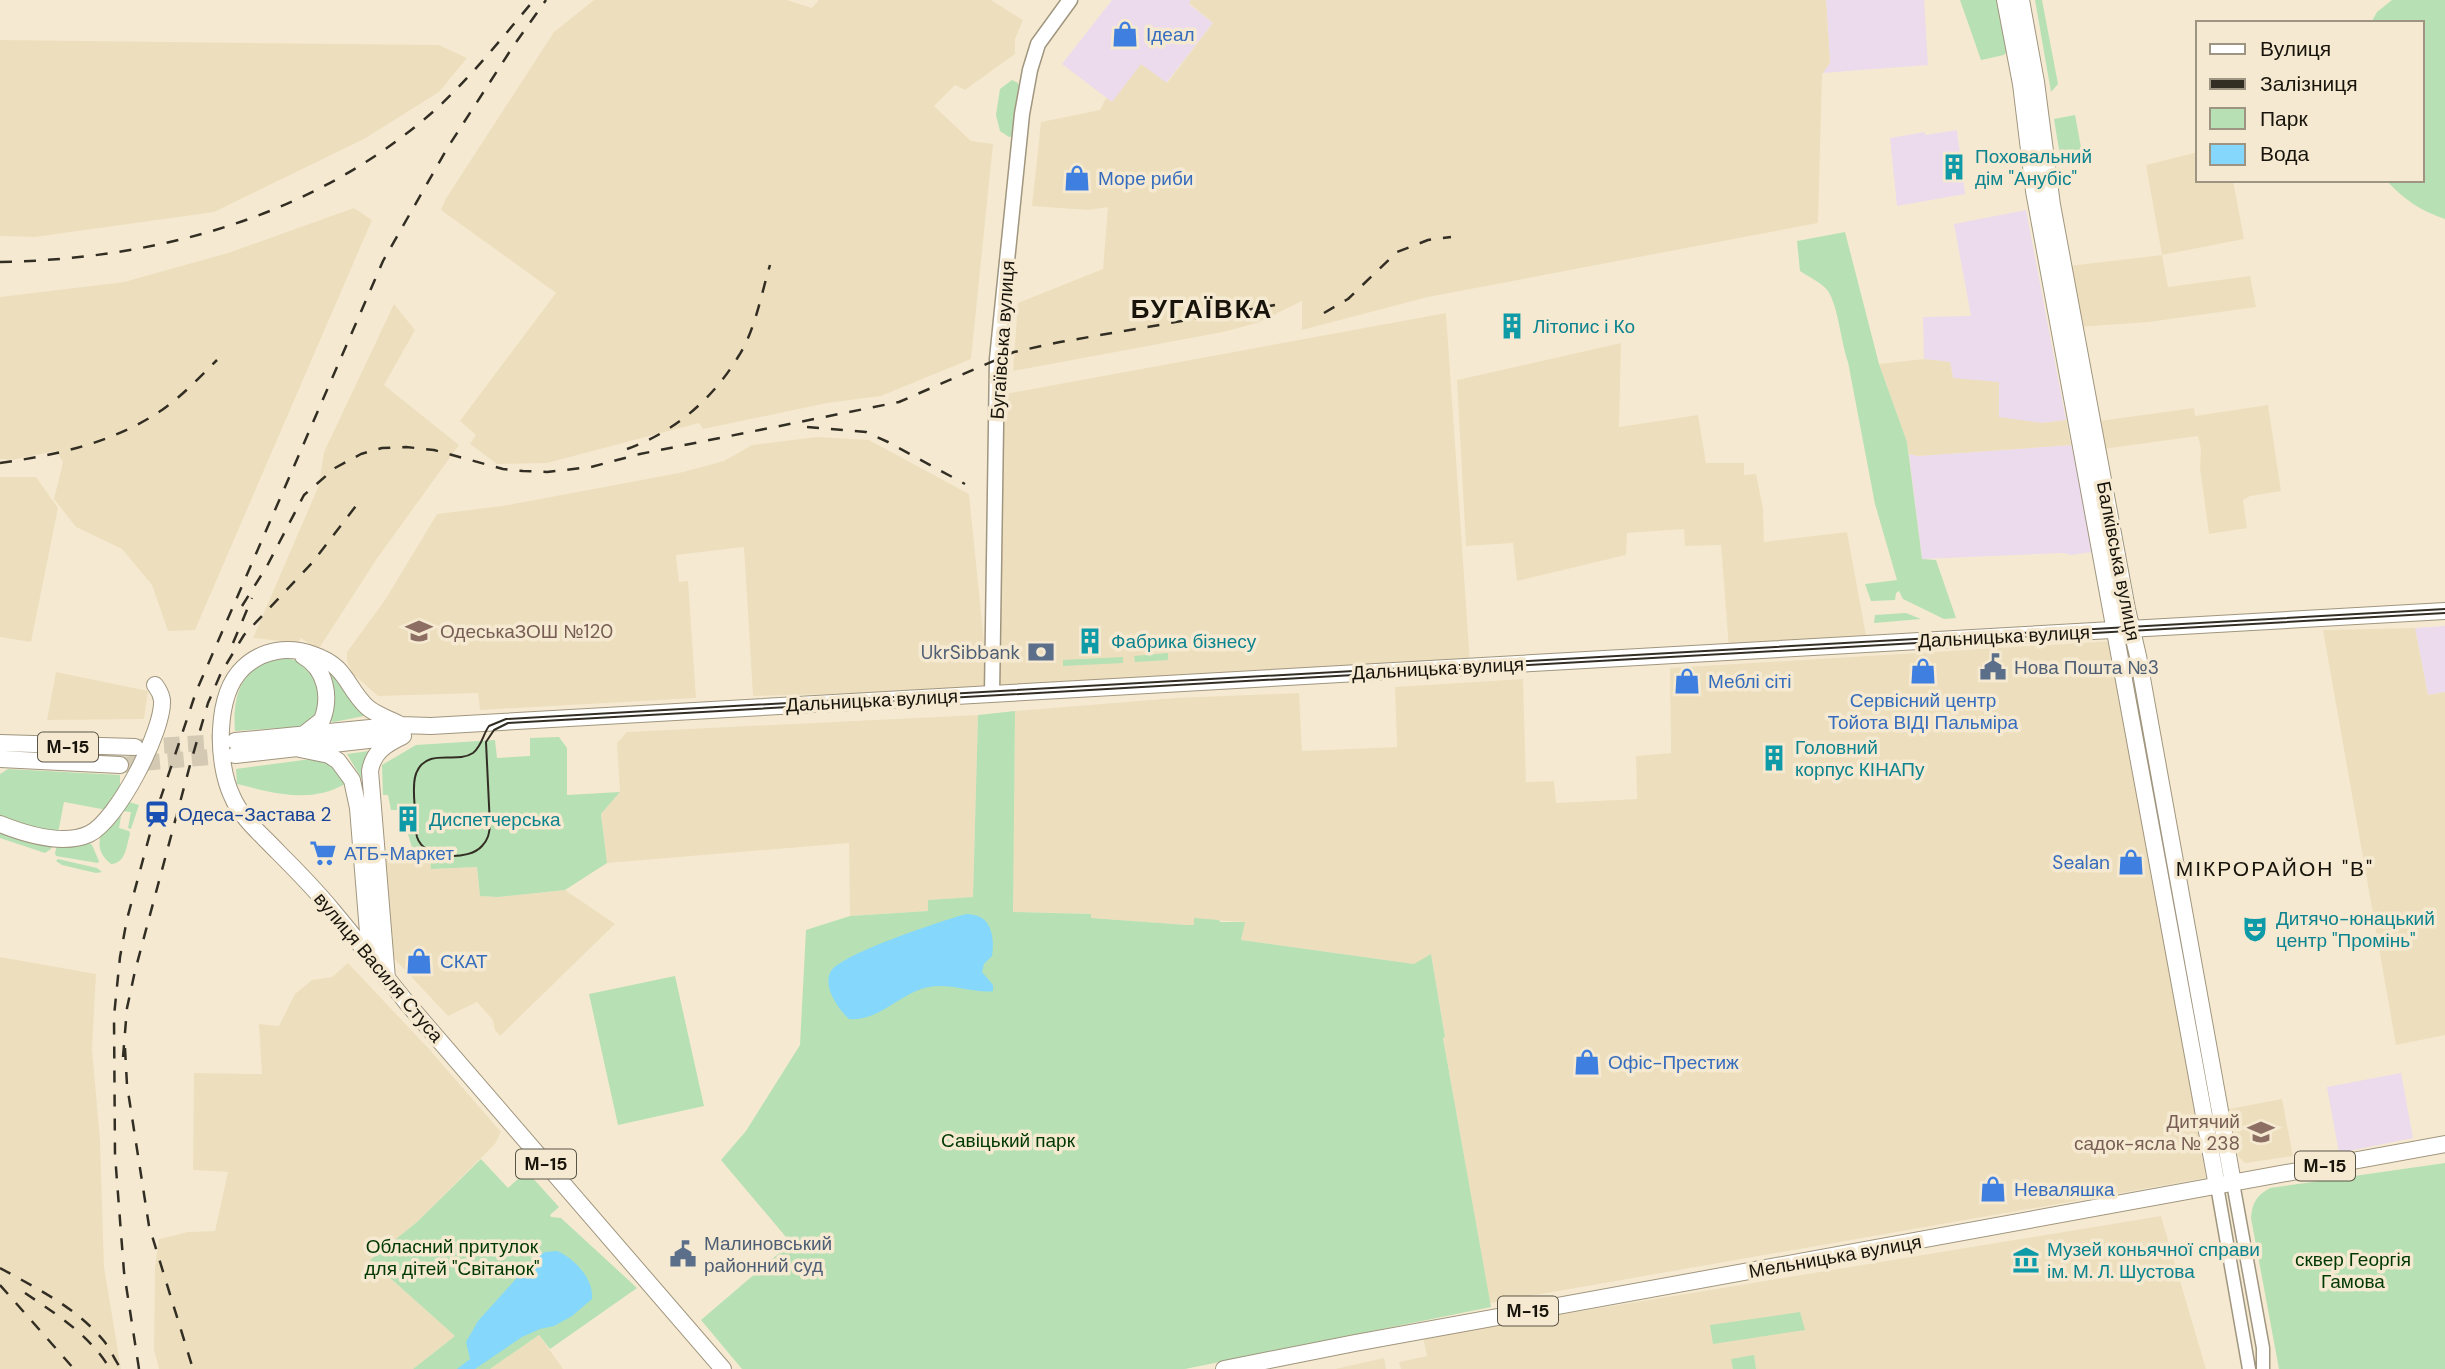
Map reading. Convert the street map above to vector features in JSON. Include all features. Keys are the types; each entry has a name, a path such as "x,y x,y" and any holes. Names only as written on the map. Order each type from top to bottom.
{"main road":[{"name":"Бугаївська вулиця","path":"992,694 997,359 1022,114 1038,44 1070,0"},
{"name":"Балківська вулиця","path":"2005,0 2021,85 2032,179 2124,629"},
{"name":"Балківська вулиця","path":"2021,0 2036,82 2052,205 2124,629 2225,1185"},
{"name":"Дальницька вулиця","path":"235,748 300,743 431,726 2445,611"},
{"name":"вулиця Василя Стуса","path":"295,651 280,650 258,657 243,668 232,682 222,719 222,756 232,797 242,813 331,909 387,979 723,1369"},
{"path":"295,651 312,654 335,666 368,708 402,730 373,759 370,771 387,979"},
{"path":"295,651 319,668 326,699 322,720 300,743 338,761 352,780 358,808 370,957"},
{"path":"0,824 24,832 62,838 85,836 100,827 122,798 141,765 162,708 160,691 156,685"},
{"name":"М-15","path":"0,744 135,747"},
{"name":"М-15","path":"4,762 120,765"},
{"name":"Мельницька вулиця","path":"1224,1369 1355,1342 2445,1144"}],"street":[{"name":"Балківська вулиця","path":"2225,1185 2249,1369"},
{"name":"Балківська вулиця","path":"2225,1185 2263,1348 2263,1369"},
{"path":"2241,1369 2245,1354"}],"shaded area":[{"path":"594,0 787,0 812,8 819,0 991,0 1023,20 1015,39 1015,54 965,90 955,85 934,106 971,141 993,144 971,359 881,396 827,403 703,429 699,423 547,463 497,464 470,444 476,435 460,421 556,293 441,210 554,32"},
{"name":"Ідеал","path":"1112,0 1191,0 1189,4 1213,23 1166,83 1112,102 1062,64"},
{"path":"1191,0 1826,0 1830,63 1822,74 1818,223 1428,297 1302,330 1302,301 1257,323 1223,332 1013,371 1018,303 1103,269 1108,207 1089,210 1032,206 1041,122 1100,110 1106,98 1112,102 1141,64 1167,83 1213,23 1189,3"},
{"path":"1826,0 1924,0 1928,65 1822,73 1830,63"},
{"path":"0,40 439,45 467,58 439,92 364,139 214,212 35,237 0,236"},
{"path":"1957,130 1965,194 1897,206 1890,138"},
{"path":"2196,152 2196,182 2233,182 2244,239 2162,255 2146,165"},
{"path":"354,208 372,220 195,630 168,631 152,585 122,549 76,527 54,499 63,462 56,451 12,460 0,459 0,297 124,282 228,253"},
{"path":"2026,210 2066,420 2042,423 1999,418 1953,378 1950,362 1924,359 1923,317 1971,316 1954,224"},
{"path":"2162,255 2168,287 2250,276 2256,307 2149,322 2079,327 2069,266"},
{"path":"394,304 415,330 384,385 459,445 376,560 318,650 301,638 298,643 253,638 319,485 324,452"},
{"path":"1446,313 1470,663 995,690 1005,394"},
{"path":"1621,343 1619,427 1698,415 1706,463 1744,463 1744,475 1756,474 1763,508 1764,542 1847,532 1867,641 1729,649 1721,545 1685,546 1684,529 1627,533 1626,555 1517,581 1513,543 1466,546 1457,380"},
{"path":"1924,359 1950,362 1953,378 1999,382 1999,417 2042,423 2066,420 2071,445 1918,456 1909,454 1879,364"},
{"path":"2268,405 2281,491 2250,496 2243,500 2247,528 2209,534 2198,436 2103,449 2099,421 2194,408 2195,416"},
{"path":"817,437 869,440 969,494 989,690 753,696 744,547 676,555 679,582 688,581 696,698 480,710 478,693 378,696 352,673 347,652 385,600 437,514 502,506 679,473 724,461 752,445"},
{"path":"2071,445 2100,551 2071,555 2064,553 1922,559 1909,454 1918,456"},
{"path":"0,477 36,477 58,508 31,642 0,637"},
{"path":"2445,626 2445,692 2428,695 2415,628"},
{"path":"2415,628 2428,695 2445,692 2445,1035 2396,1045 2323,630"},
{"path":"2113,641 2206,1178 1490,1303 1431,955 1414,964 1241,940 1244,922 1194,919 1194,925 1186,925 1091,918 1091,914 1012,912 1015,711 1175,698 1299,693 1302,751 1397,747 1395,687 1523,679 1526,782 1554,781 1556,803 1637,799 1636,756 1671,753 1670,668"},
{"path":"56,672 148,691 144,719 47,720"},
{"path":"978,715 973,897 928,900 928,911 850,916 849,843 607,863 601,814 620,792 617,743 627,732"},
{"path":"420,850 430,856 431,869 477,867 480,896 498,897 565,890 615,924 500,1036 495,1030 493,1020 477,1002 448,1016 389,953 383,853"},
{"path":"0,957 96,974 92,1049 100,1140 104,1267 121,1369 0,1369"},
{"path":"348,963 430,1050 501,1132 495,1144 417,1222 370,1260 455,1336 413,1369 159,1369 154,1350 155,1266 159,1239 188,1232 215,1231 228,1172 193,1170 194,1073 262,1074 259,1024 279,1026 295,994 312,980 332,977"},
{"path":"2401,1073 2413,1138 2339,1153 2327,1087"},
{"name":"Дитячий садок-ясла № 238","path":"2282,1099 2293,1156 2245,1163 2238,1156 2229,1109"},
{"path":"2161,1216 2206,1369 1401,1369 1399,1362 1427,1356 1423,1337"},
{"path":"539,1335 563,1369 490,1369"},
{"path":"1384,1358 1386,1369 1335,1369"}],"green space":[{"path":"1960,0 1996,0 2007,51 2004,55 1981,60"},
{"path":"2035,0 2042,0 2058,84 2051,92"},
{"path":"2392,0 2445,0 2445,219 2413,204 2388,182 2424,182 2424,21 2372,21 2377,12"},
{"path":"1012,80 1018,83 1020,90 1013,136 1009,137 1000,131 996,115 1000,89"},
{"path":"2075,115 2083,158 2061,162 2054,119"},
{"path":"1845,232 1879,364 1907,442 1922,559 1936,560 1956,618 1944,619 1903,599 1899,591 1895,600 1871,601 1865,584 1897,580 1875,504 1848,362 1834,306 1828,291 1800,271 1797,241"},
{"path":"1906,613 1921,619 1874,623 1875,615"},
{"path":"1168,653 1168,660 1135,662 1134,656"},
{"path":"1123,657 1123,663 1063,666 1063,660"},
{"path":"282,658 303,661 315,669 321,707 309,726 235,731 235,705 242,683 257,667"},
{"path":"329,669 365,714 364,716 331,721"},
{"name":"Савіцький парк","path":"1015,711 1013,912 1091,914 1091,918 1187,925 1194,925 1194,918 1245,922 1241,940 1414,964 1431,954 1445,1037 1443,1038 1491,1307 1185,1369 742,1369 701,1320 791,1243 721,1160 746,1131 800,1045 806,930 850,916 928,911 928,900 973,897 978,715"},
{"path":"559,737 567,748 567,795 620,792 601,814 607,863 565,890 498,897 480,896 477,867 431,869 430,856 420,850 413,851 404,810 391,810 388,795 383,795 382,765 416,745 495,740 497,758 530,756 530,738"},
{"path":"369,751 366,779 362,779 347,754"},
{"path":"311,759 332,766 345,784 319,794 292,795 237,784 236,769"},
{"path":"8,769 120,775 120,791 107,810 64,802 58,833 50,832 0,818 0,774"},
{"path":"126,801 139,805 131,829 128,828 131,812 122,811 119,828 129,831 130,834 123,857 111,864 103,856 100,840 108,823"},
{"path":"0,829 51,846 51,849 45,853 0,838"},
{"path":"86,841 92,845 98,863 56,856 57,846"},
{"path":"58,859 97,868 102,872 62,865 56,861"},
{"path":"675,976 704,1106 618,1125 589,994"},
{"name":"Обласний притулок для дітей \"Світанок\"","path":"481,1159 508,1188 530,1168 532,1170 529,1174 559,1207 551,1217 561,1218 637,1288 550,1349 539,1335 490,1369 413,1369 455,1336 370,1260 417,1222"},
{"name":"сквер Георгія Гамова","path":"2445,1163 2445,1369 2279,1369 2251,1218 2254,1204 2259,1197 2270,1188"},
{"path":"1800,1312 1805,1330 1713,1344 1710,1325"},
{"path":"1754,1355 1756,1369 1733,1369 1731,1359"}],"water":[{"path":"966,914 981,918 990,927 992,956 984,964 982,972 993,985 993,991 929,987 860,1019 849,1019 840,1009 832,997 828,983 831,971 839,964 894,938"},
{"path":"557,1251 582,1270 590,1284 592,1299 572,1316 554,1326 522,1337 475,1369 457,1369 470,1359 466,1342 478,1321 533,1260 545,1252"}],"tunnel":[{"path":"140,747 233,741"},
{"path":"120,765 233,755"}],"tram line":[{"path":"2445,609 506,719 489,726 473,753 463,757 431,759 419,768 414,781 416,831 421,845 447,856 467,854 484,844 490,826 486,742 494,730 508,723 2445,613"}],"railway":[{"path":"0,262 59,259 175,241 231,225 285,205 337,179 387,148 434,111 473,71 534,0"},
{"path":"139,1369 124,1272 115,1155 114,1016 127,919 155,815 196,692 383,261 448,147 546,0"},
{"path":"1324,313 1348,299 1397,252 1428,240 1451,237"},
{"path":"627,449 676,424 704,401 728,373 749,336 770,265"},
{"path":"242,606 267,566 304,495 335,468 361,454 382,448 406,447 434,450 503,469 547,472 591,467 640,454 899,402 1014,352 1275,305"},
{"path":"0,463 84,446 124,431 169,405 217,360"},
{"path":"807,427 866,432 965,484"},
{"path":"123,1057 127,1008 135,971 208,703 221,673 244,635 312,563 362,498"},
{"path":"233,643 252,598"},
{"path":"125,1048 127,1085 149,1226 193,1369"},
{"path":"0,1268 81,1318 104,1341 121,1369"},
{"path":"0,1285 74,1369"},
{"path":"25,1293 82,1336 110,1369"}],"place":[{"name":"Ідеал","path":"1125,34"},
{"name":"Поховальний дім \"Анубіс\"","path":"1954,167"},
{"name":"Море риби","path":"1077,178"},
{"name":"Літопис і Ко","path":"1512,326"},
{"name":"ОдеськаЗОШ №120","path":"419,631"},
{"name":"Фабрика бізнесу","path":"1090,641"},
{"name":"UkrSibbank","path":"1041,652"},
{"name":"Нова Пошта №3","path":"1993,667"},
{"name":"Сервісний центр Тойота ВІДІ Пальміра","path":"1923,671"},
{"name":"Меблі сіті","path":"1687,681"},
{"name":"Головний корпус КІНАПу","path":"1774,758"},
{"name":"Одеса-Застава 2","path":"157,814"},
{"name":"Диспетчерська","path":"408,819"},
{"name":"АТБ-Маркет","path":"323,853"},
{"name":"Sealan","path":"2131,862"},
{"name":"Дитячо-юнацький центр \"Промінь\"","path":"2255,929"},
{"name":"СКАТ","path":"419,961"},
{"name":"Офіс-Престиж","path":"1587,1062"},
{"name":"Дитячий садок-ясла № 238","path":"2261,1132"},
{"name":"Неваляшка","path":"1993,1189"},
{"name":"Малиновський районний суд","path":"683,1254"},
{"name":"Музей коньячної справи ім. М. Л. Шустова","path":"2026,1260"}],"district":[{"name":"БУГАЇВКА","path":"1202,309"},
{"name":"МІКРОРАЙОН \"В\"","path":"2275,869"}]}
